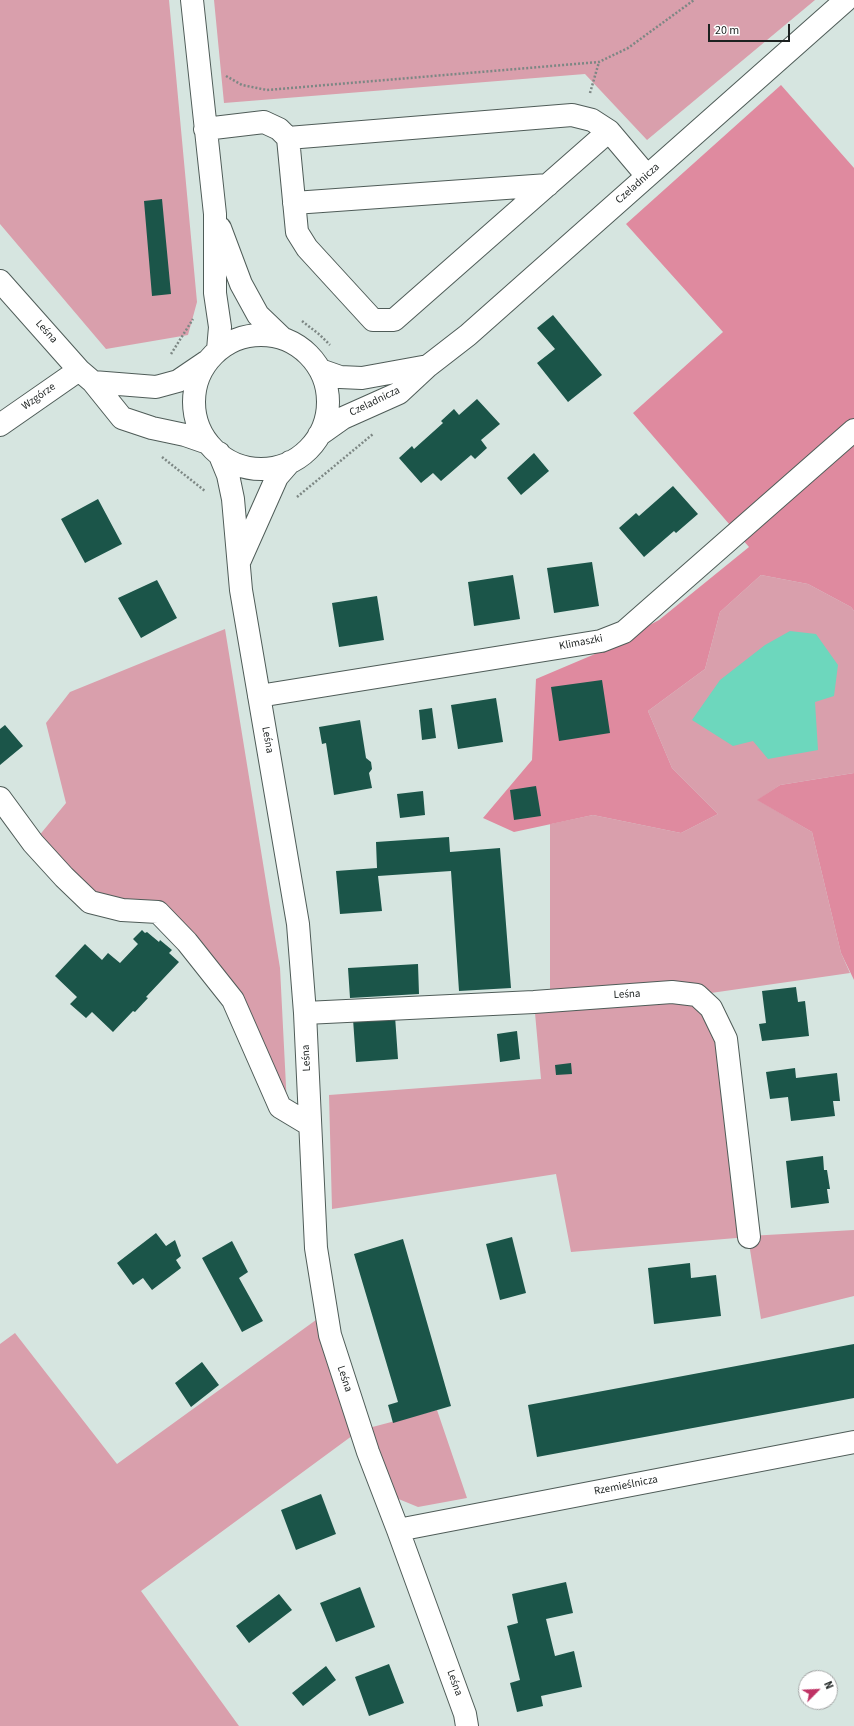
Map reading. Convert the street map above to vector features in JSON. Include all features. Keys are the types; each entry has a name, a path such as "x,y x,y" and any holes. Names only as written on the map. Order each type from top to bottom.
{"street":[{"path":"192,0 215,214 215,293 220,327 212,356 198,377 194,394 195,411 199,428 213,448 234,464 251,468 271,468 290,462 307,451 319,435 326,416 328,400 326,384 320,370 306,353 282,338 258,315 241,284 215,214"},
{"name":"Czeladnicza","path":"319,435 343,418 399,393 428,366 468,335 846,0"},
{"path":"288,138 572,115 601,125 647,176"},
{"path":"205,129 264,122 280,129 288,138 297,232 307,248 373,320 394,320 548,186 601,125"},
{"path":"294,203 548,186"},
{"name":"Leśna","path":"0,281 122,418 152,428 185,435 213,448 228,475 233,498 241,590 298,924 305,1013 316,1248 330,1335 368,1452 465,1714 467,1726"},
{"path":"86,376 156,387 178,381 233,341 249,336 265,335 282,338"},
{"name":"Czeladnicza","path":"320,370 340,377 362,378 428,366"},
{"name":"Wzgórze","path":"0,425 86,376"},
{"name":"Klimaszki","path":"259,696 601,641 624,632 854,430"},
{"name":"Leśna","path":"239,561 277,477 290,462"},
{"path":"0,798 33,843 64,877 90,902 122,910 158,912 186,942 233,1000 280,1107 310,1125"},
{"name":"Leśna","path":"305,1013 534,1002 672,992 697,995 711,1008 726,1039 748,1236"},
{"name":"Rzemieślnicza","path":"398,1530 854,1442"}],"path":[{"path":"223,74 242,85 268,90 599,62 628,48 694,0"},
{"path":"599,62 590,93 601,125"},
{"path":"168,359 195,315"},
{"path":"296,498 373,434"},
{"path":"162,456 210,495"}],"shaded area":[{"path":"0,0 169,0 197,302 188,335 106,349 0,224"},
{"path":"214,0 815,0 647,140 585,74 224,103"},
{"path":"781,85 854,168 854,611 851,607 808,584 761,575 720,612 705,669 648,711 672,768 718,814 681,833 593,815 514,832 483,818 532,760 536,679 595,654 659,620 749,547 633,413 723,332 626,224"},
{"path":"761,575 808,584 851,607 854,611 854,773 780,785 758,800 812,832 841,953 850,973 697,995 711,1008 749,1236 854,1230 854,1296 761,1319 748,1237 571,1252 556,1174 332,1209 329,1095 541,1079 534,1002 550,999 550,824 593,815 681,833 718,814 672,768 648,711 705,669 720,612"},
{"path":"225,629 280,968 287,1106 233,1000 158,912 90,902 33,843 66,803 46,723 70,692"},
{"path":"790,631 816,634 838,665 834,696 815,702 818,750 768,759 753,741 733,746 692,720 720,680 765,645"},
{"path":"854,773 854,980 841,953 812,832 757,800 780,785"},
{"path":"327,1312 361,1430 437,1410 467,1498 418,1507 384,1493 360,1430 141,1591 239,1726 0,1726 0,1344 15,1333 117,1464"}],"building":[{"path":"162,199 171,294 152,296 144,201"},
{"path":"553,315 602,375 568,402 537,363 555,349 537,328"},
{"path":"477,399 500,424 481,440 487,448 475,459 471,455 441,481 433,473 421,483 399,458 412,446 414,449 443,423 441,421 454,409 459,415"},
{"path":"534,453 549,471 521,495 507,478"},
{"path":"673,486 698,514 676,533 674,531 644,557 619,528 636,513 639,516"},
{"path":"98,499 122,544 85,563 61,519"},
{"path":"592,562 599,606 554,613 547,568"},
{"path":"513,575 520,619 474,626 468,582"},
{"path":"157,580 177,618 141,638 118,598"},
{"path":"377,596 384,640 339,647 332,603"},
{"path":"602,680 610,733 559,741 551,687"},
{"path":"496,698 503,742 458,749 451,705"},
{"path":"432,708 436,738 422,740 419,710"},
{"path":"360,720 366,758 371,762 372,769 369,773 372,788 334,795 326,743 322,744 319,727"},
{"path":"5,725 23,746 0,765 0,729"},
{"path":"536,786 541,816 514,820 510,790"},
{"path":"423,791 425,815 400,818 397,794"},
{"path":"449,837 450,852 500,848 511,988 459,991 451,871 378,876 382,911 340,914 336,871 377,868 376,842"},
{"path":"142,930 145,933 147,932 159,942 160,940 172,950 169,953 179,962 146,997 148,998 135,1012 133,1011 113,1032 92,1012 86,1018 70,1004 77,997 55,976 85,944 102,960 108,953 120,963 138,944 133,939"},
{"path":"418,964 419,994 350,998 348,968"},
{"path":"796,987 798,1002 805,1001 809,1036 762,1041 759,1024 766,1023 762,991"},
{"path":"395,1016 398,1059 356,1062 353,1019"},
{"path":"517,1031 520,1059 500,1062 497,1034"},
{"path":"571,1063 572,1074 556,1075 555,1065"},
{"path":"795,1068 796,1078 837,1073 840,1101 833,1101 835,1116 791,1121 788,1097 770,1099 766,1072"},
{"path":"823,1156 824,1170 827,1170 830,1189 827,1189 829,1203 791,1208 786,1161"},
{"path":"156,1233 166,1246 175,1240 181,1256 176,1260 181,1268 152,1290 143,1278 133,1285 117,1263"},
{"path":"512,1237 526,1293 500,1300 486,1244"},
{"path":"403,1239 451,1406 393,1423 388,1405 398,1402 354,1254"},
{"path":"232,1241 248,1272 239,1278 263,1321 242,1332 202,1258"},
{"path":"690,1263 691,1278 716,1275 721,1316 654,1324 648,1268"},
{"path":"854,1344 854,1398 537,1457 528,1405"},
{"path":"202,1362 219,1385 191,1407 175,1383"},
{"path":"321,1494 336,1534 296,1550 281,1510"},
{"path":"566,1582 573,1613 546,1619 555,1656 574,1651 582,1687 541,1696 543,1706 517,1712 510,1683 520,1680 507,1626 518,1623 512,1594"},
{"path":"360,1587 375,1627 336,1642 320,1603"},
{"path":"279,1594 292,1610 249,1643 236,1626"},
{"path":"389,1664 404,1703 369,1716 355,1677"},
{"path":"326,1666 336,1680 303,1706 292,1693"}]}
